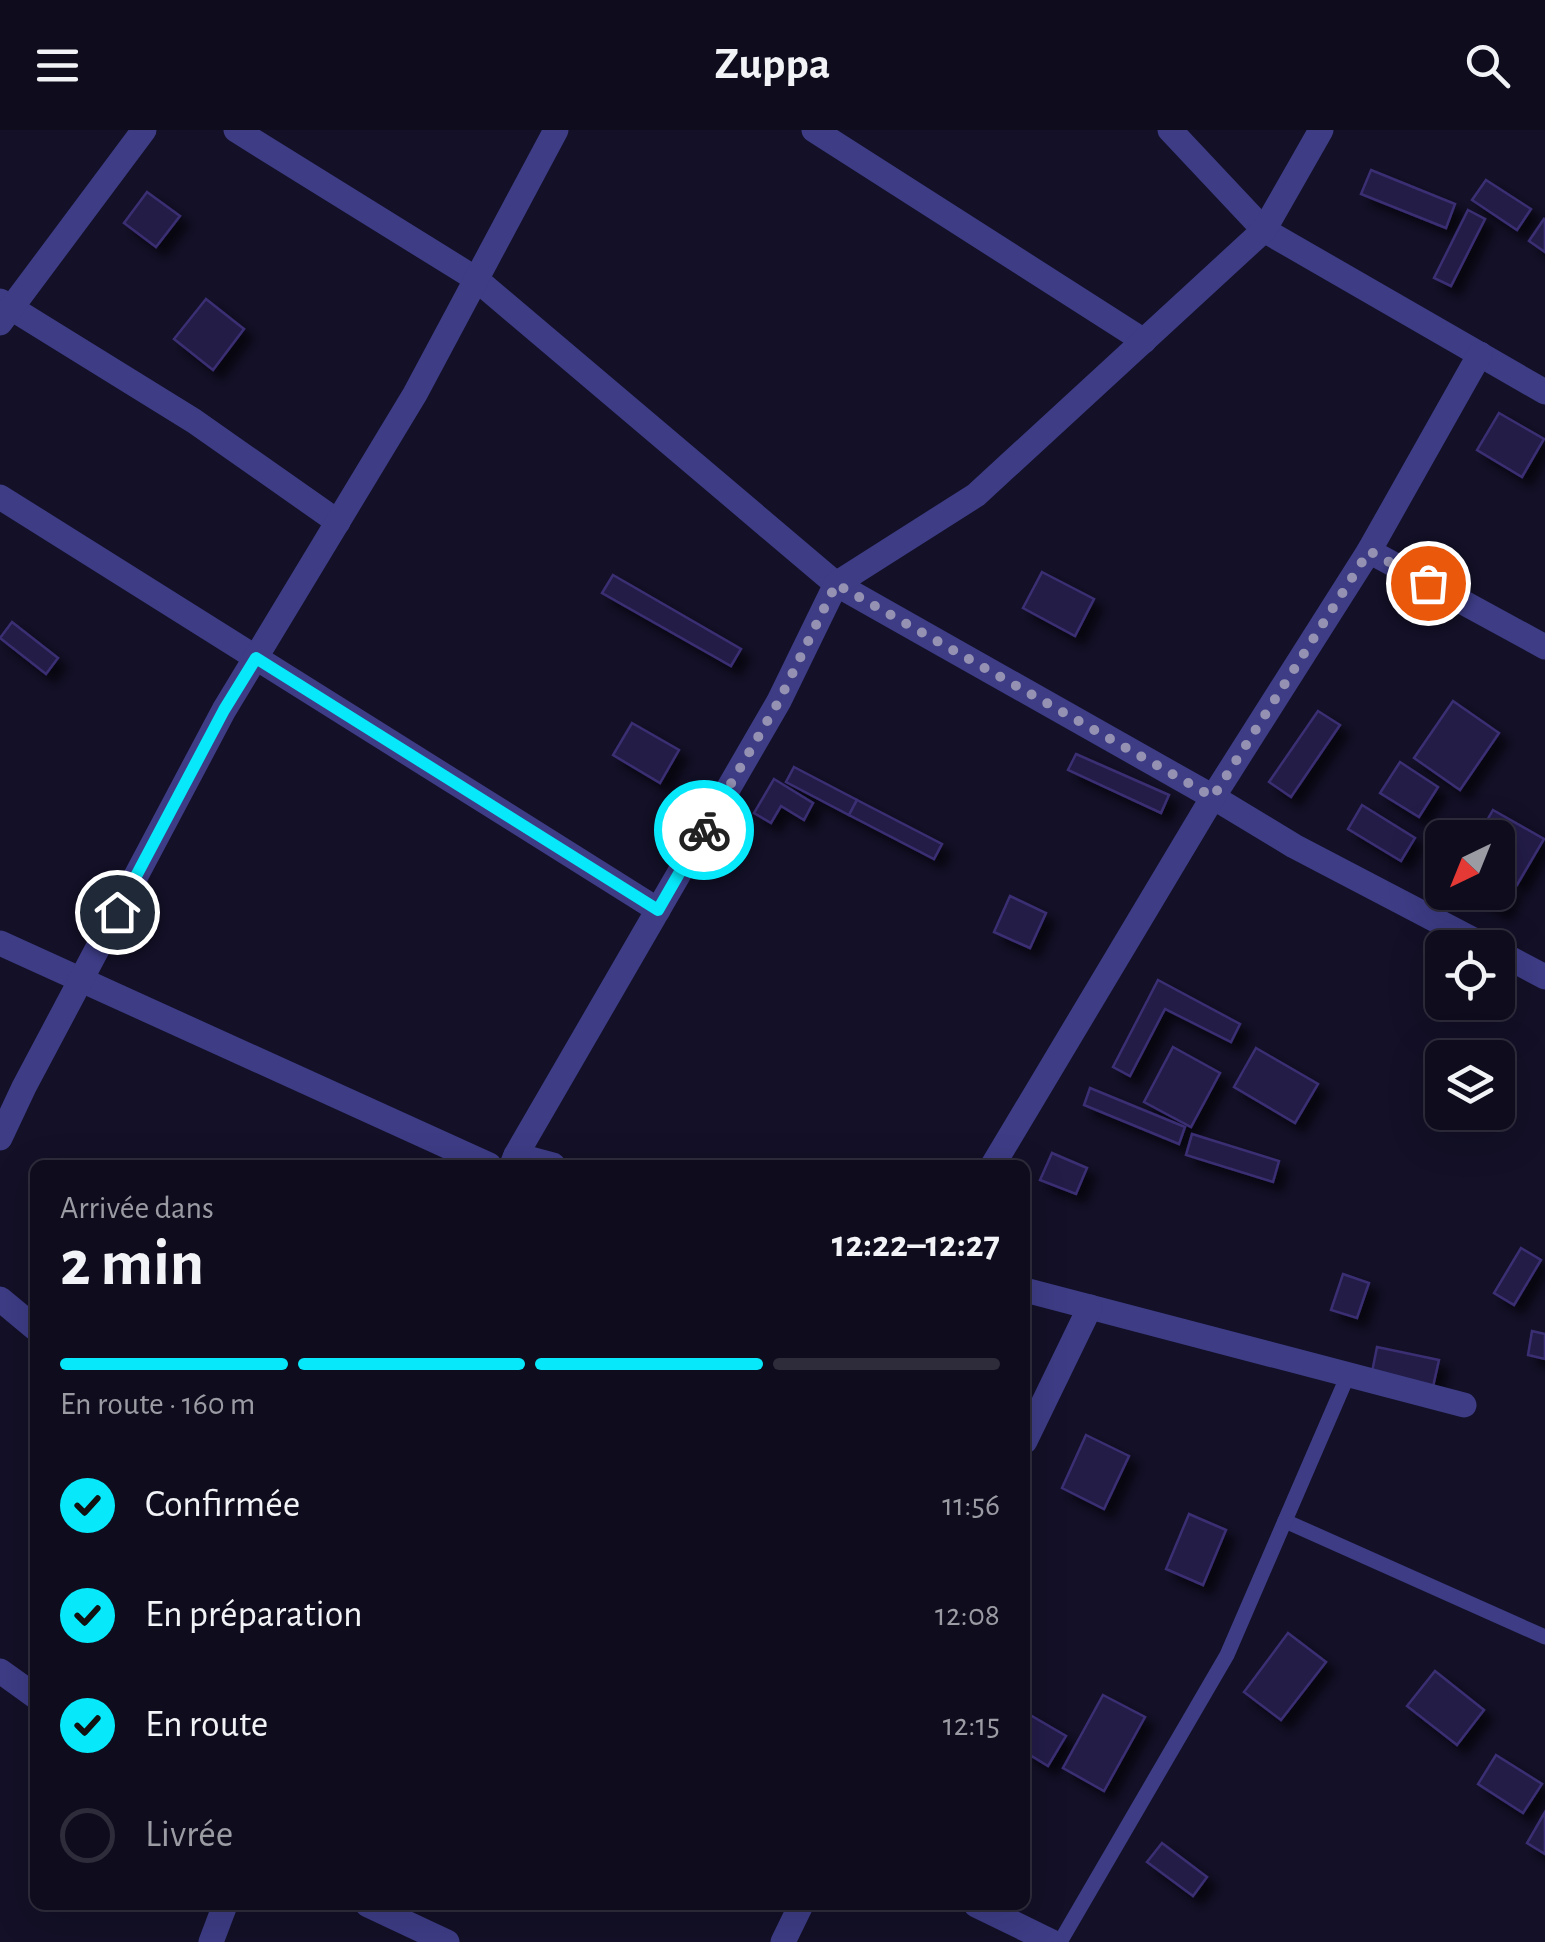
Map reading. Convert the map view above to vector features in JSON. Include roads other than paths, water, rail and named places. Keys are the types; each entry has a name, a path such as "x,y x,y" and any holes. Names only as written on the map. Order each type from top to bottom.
{"street":[{"path":"144,130 4,311 194,421 338,522"},
{"path":"236,130 476,279 836,584 1294,846 1455,930"},
{"path":"0,1138 224,710 414,394 556,130"},
{"path":"814,130 1144,341"},
{"path":"1170,130 1264,230 1545,392"},
{"path":"514,1160 779,701 836,584 976,495 1264,230 1321,130"},
{"path":"996,1160 1213,797 1369,551 1480,354"},
{"path":"0,497 658,910"},
{"path":"1369,551 1545,646"},
{"path":"0,942 478,1160"},
{"path":"1515,961 1545,976"},
{"path":"1030,1291 1464,1406"},
{"path":"0,1299 30,1324"},
{"path":"1030,1431 1090,1307"},
{"path":"0,1671 30,1692"},
{"path":"211,1942 223,1910"},
{"path":"379,1910 446,1942"},
{"path":"784,1942 799,1910"},
{"path":"986,1910 1052,1942"}],"lane":[{"path":"1060,1942 1228,1655 1348,1375"},
{"path":"1285,1521 1545,1638"}]}
